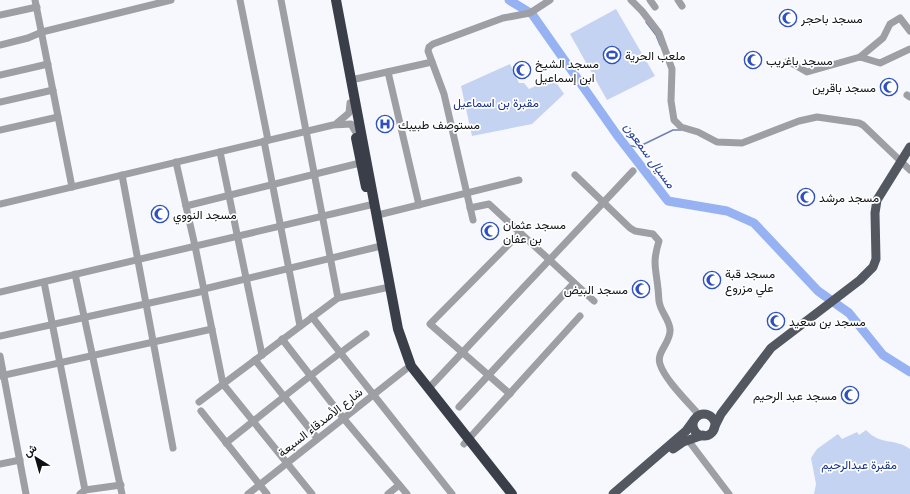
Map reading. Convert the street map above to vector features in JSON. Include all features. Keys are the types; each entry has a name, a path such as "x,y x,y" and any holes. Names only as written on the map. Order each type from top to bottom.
{"highway":[{"path":"332,0 360,163 398,329 411,366 505,494"},
{"path":"336,0 378,215 385,288 392,328 406,369 466,442 512,494"}],"main road":[{"path":"622,494 667,454 688,440 710,434 717,419 771,348 860,280 873,267 877,249 875,213 877,200 910,148"},
{"path":"613,494 686,431 700,417 729,404"},
{"path":"700,417 712,418 714,428"},
{"path":"700,417 695,430 704,435"}],"street":[{"path":"0,45 28,38 42,32 157,2 170,0"},
{"path":"240,0 300,326"},
{"path":"281,0 338,298"},
{"path":"473,220 444,94 428,51 432,44 503,18 530,13 550,0"},
{"path":"631,0 642,11 659,33 672,69 671,101 674,120 681,127 698,132 717,142 742,143 799,121 817,117 836,119 863,125 910,170"},
{"path":"650,0 655,7"},
{"path":"0,16 36,4 72,187"},
{"path":"788,61 807,72 860,57 884,38 890,24 900,18 910,31"},
{"path":"860,57 880,63 910,49"},
{"path":"351,80 432,62"},
{"path":"0,75 48,64"},
{"path":"388,72 419,205"},
{"path":"0,102 53,90"},
{"path":"334,125 340,122 349,113 350,103"},
{"path":"0,130 58,117"},
{"path":"0,204 334,125 351,124 355,130"},
{"path":"220,152 262,355"},
{"path":"176,162 196,246 223,384 312,494"},
{"path":"186,206 360,163"},
{"path":"428,389 464,353 633,171"},
{"path":"122,175 173,448"},
{"path":"575,175 630,228 635,231 653,234 659,241 654,257 654,268 659,302 669,322 670,330 669,339 660,355 659,362 662,371 700,417"},
{"path":"378,215 519,180"},
{"path":"470,208 488,204 594,301"},
{"path":"0,292 370,205"},
{"path":"510,394 430,324 520,233"},
{"path":"0,336 146,304 380,246"},
{"path":"75,274 122,494"},
{"path":"44,282 83,492 104,491 121,485"},
{"path":"459,408 574,283"},
{"path":"200,402 338,298 385,288"},
{"path":"466,442 580,316"},
{"path":"312,317 372,395 452,494"},
{"path":"2,376 212,330"},
{"path":"226,443 310,375 366,334"},
{"path":"282,340 344,419 407,494"},
{"path":"0,356 2,376 26,494"},
{"path":"255,360 317,438"},
{"name":"شارع الأصدقاء السبعة","path":"248,494 406,369"},
{"path":"201,411 267,494"},
{"path":"688,440 729,494"},
{"path":"0,464 20,460"},
{"path":"388,494 398,485"}],"green space":[{"name":"ملعب الحرية","path":"616,9 655,76 607,100 570,34"},
{"name":"مقبرة بن اسماعيل","path":"510,64 519,83 524,83 529,89 553,78 564,94 532,124 472,136 461,86"},
{"name":"مقبرة عبدالرحيم","path":"866,430 877,438 905,446 910,449 910,494 814,494 816,484 811,458 817,449 838,434 842,439 857,432 859,435"}],"waterway":[{"name":"مسيال سمعون","path":"509,0 532,14 617,135 668,201 727,211 754,223 818,291 849,313 883,355 910,372"},
{"path":"646,22 656,35 660,45"},
{"path":"625,145 638,147 673,130 681,130"}],"place":[{"name":"مسجد باحجر","path":"788,18"},
{"name":"ملعب الحرية","path":"612,55"},
{"name":"مسجد باغريب","path":"753,60"},
{"name":"مسجد الشيخ ابن إسماعيل","path":"522,70"},
{"name":"مسجد باقرين","path":"889,87"},
{"name":"مستوصف طبيبك","path":"385,124"},
{"name":"مسجد مرشد","path":"806,197"},
{"name":"مسجد النووي","path":"160,214"},
{"name":"مسجد عثمان بن عفان","path":"490,231"},
{"name":"مسجد قبة علي مزروع","path":"712,280"},
{"name":"مسجد البيض","path":"641,289"},
{"name":"مسجد بن سعيد","path":"776,321"},
{"name":"مسجد عبد الرحيم","path":"850,395"}]}
